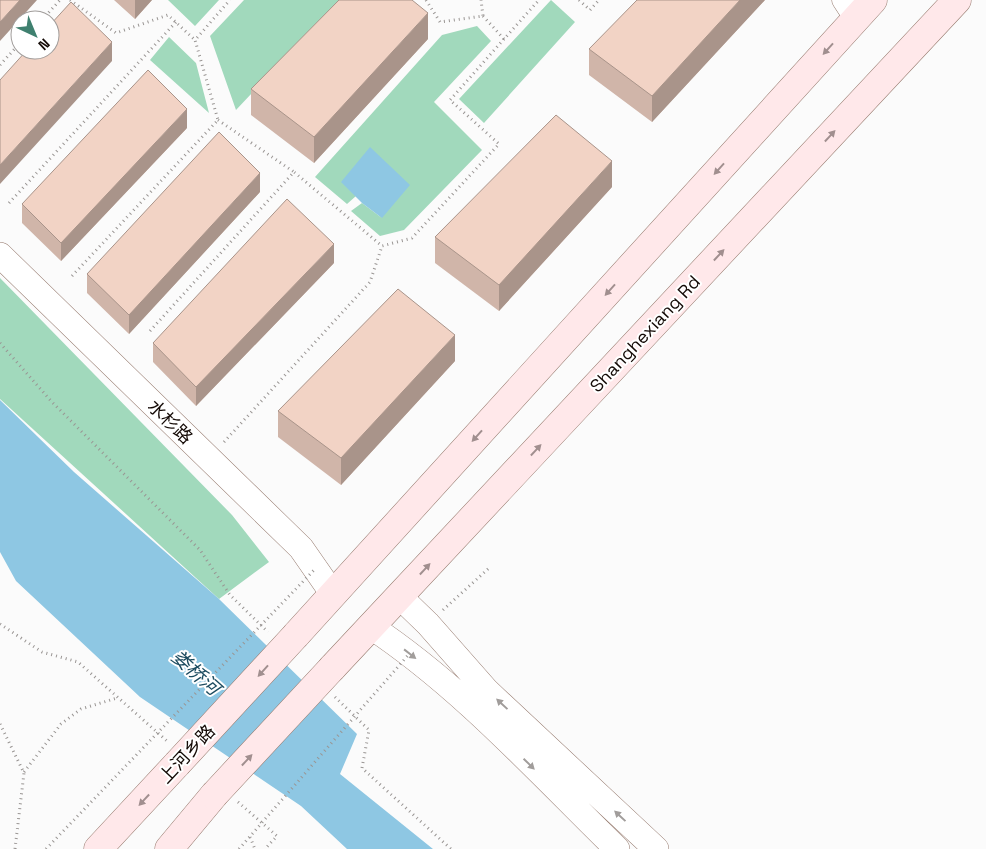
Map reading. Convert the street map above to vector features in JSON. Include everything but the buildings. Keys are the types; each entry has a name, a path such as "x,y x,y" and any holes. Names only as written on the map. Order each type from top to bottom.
{"main road":[{"path":"284,635 333,594 848,10 873,0"},
{"name":"Shanghexiang Rd","path":"223,796 370,626 957,0"},
{"name":"上河乡路","path":"98,849 175,755 284,635"},
{"path":"169,849 223,796"}],"street":[{"name":"水杉路","path":"0,255 301,548 333,594"},
{"path":"399,596 428,624 487,690 656,849"},
{"path":"370,626 410,653 480,717 616,849"}],"path":[{"path":"51,10 60,0"},
{"path":"70,0 116,33 168,15 195,40 218,120 294,172 382,246"},
{"path":"195,40 230,0"},
{"path":"426,0 440,22 483,16"},
{"path":"481,0 483,16 504,39"},
{"path":"382,246 412,238 499,144 450,100 539,0"},
{"path":"579,0 590,10 599,0"},
{"path":"9,203 176,22"},
{"path":"0,65 10,54"},
{"path":"72,276 218,120"},
{"path":"150,331 294,172"},
{"path":"208,459 370,282 382,246"},
{"path":"0,343 51,401 200,550 230,595 284,635"},
{"path":"46,849 315,569"},
{"path":"0,624 42,652 78,662 118,698 175,755"},
{"path":"239,849 410,653"},
{"path":"334,696 369,730 362,768 451,849"},
{"path":"15,849 24,772 61,724 82,709 118,698"},
{"path":"0,724 24,772"},
{"path":"223,796 277,836 265,849"},
{"path":"250,837 255,849"}],"green space":[{"path":"168,0 219,0 195,26"},
{"path":"244,0 340,0 236,110 210,36"},
{"path":"551,0 575,22 484,123 459,99"},
{"path":"477,26 491,41 434,102 482,150 404,230 380,236 351,211 362,203 382,218 341,181 356,196 347,204 315,177 442,35"},
{"path":"169,37 196,63 209,113 150,60"},
{"path":"0,278 232,515 269,562 219,599 0,399"}],"water":[{"path":"370,147 410,185 382,218 362,203 341,182"},
{"name":"娄桥河","path":"0,400 74,472 219,599 357,734 340,774 433,849 347,849 301,806 140,697 16,581 0,552"}]}
